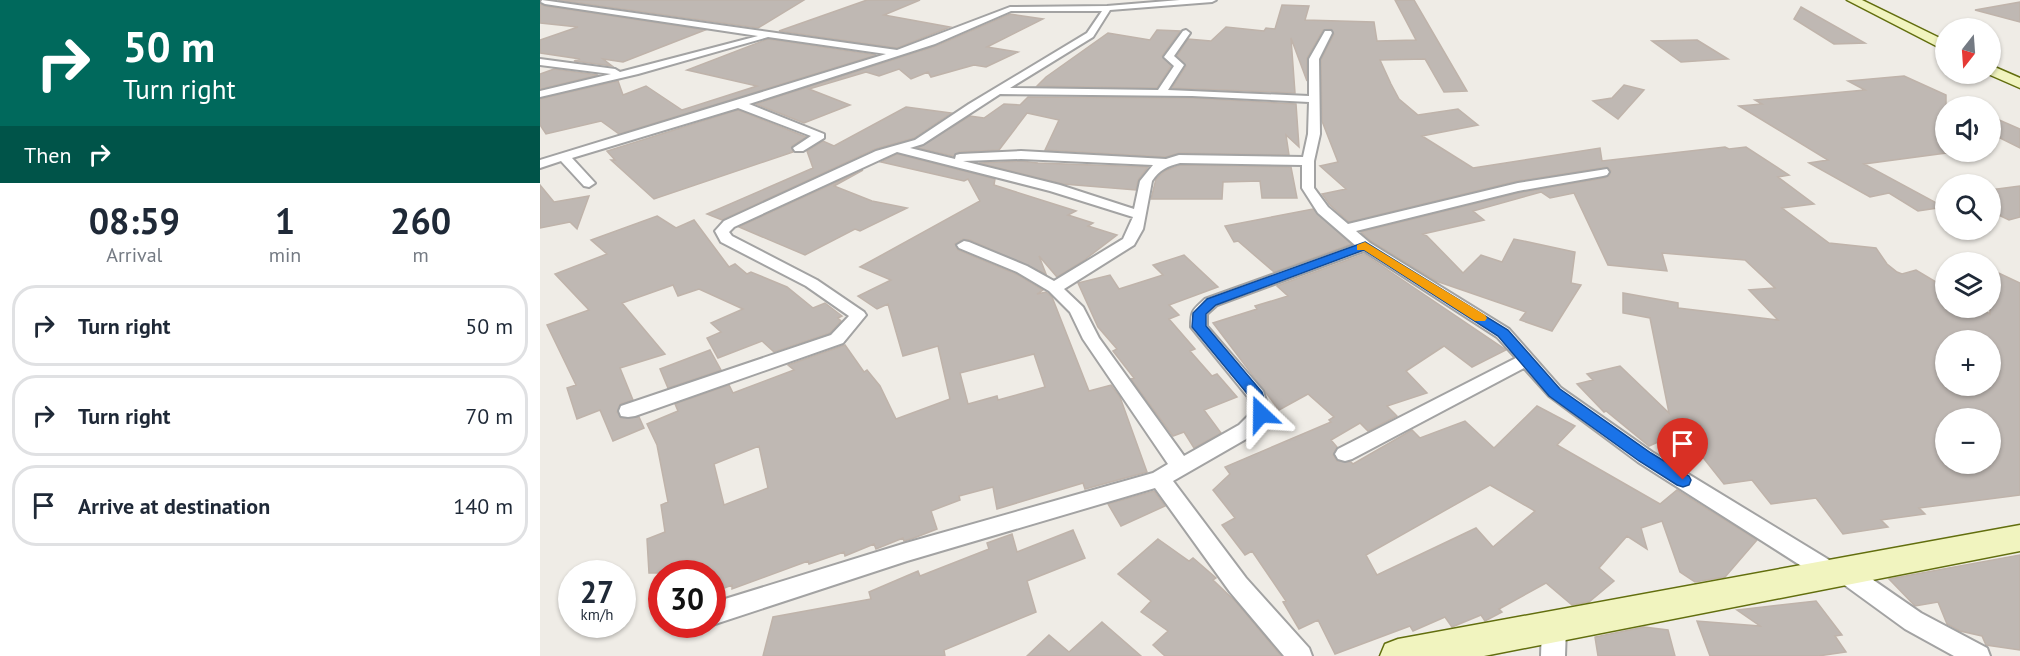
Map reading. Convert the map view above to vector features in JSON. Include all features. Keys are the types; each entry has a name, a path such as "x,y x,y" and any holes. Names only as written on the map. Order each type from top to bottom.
{"main road":[{"path":"1853,0 1935,41"},
{"path":"1865,0 1935,35"},
{"path":"2001,69 2020,78"},
{"path":"2001,74 2020,84"},
{"path":"1398,656 1554,642 1839,574 2020,538"}],"street":[{"path":"540,164 741,105 899,53 1010,9 1107,8 1212,0"},
{"path":"547,1 899,53"},
{"path":"628,411 837,339 858,315 844,302 813,284 726,239 722,231 729,224 849,167 919,142 1090,35 1107,8"},
{"path":"1161,93 1179,65 1169,57 1186,33"},
{"path":"1328,33 1314,59 1314,134 1308,161 1308,188 1323,210 1365,246 1503,333 1555,392 1645,457 1913,621 1978,656"},
{"path":"540,94 770,35"},
{"path":"540,62 627,73"},
{"path":"998,91 1161,93 1315,99"},
{"path":"741,105 820,136 799,148"},
{"path":"897,149 1055,188 1140,215"},
{"path":"944,159 1021,154 1164,162 1179,159 1308,161"},
{"path":"564,157 589,183"},
{"path":"1054,288 1129,242 1137,231 1147,178 1153,168 1164,162"},
{"path":"1345,229 1518,186 1603,172"},
{"path":"964,245 1022,269 1054,288 1077,310 1091,339 1180,467"},
{"path":"726,610 906,552 1159,479 1246,430 1261,414 1257,396 1199,327 1199,313 1211,302 1365,246"},
{"path":"1345,454 1526,360"},
{"path":"1159,479 1174,496 1238,585 1300,656"}],"building":[{"path":"558,0 804,0 758,28"},
{"path":"867,0 920,0 884,15 950,27 897,48 779,31"},
{"path":"1395,0 1414,0 1467,91 1444,92 1425,59 1380,60 1399,99 1418,115 1458,109 1478,125 1422,136 1473,168 1600,148 1602,161 1725,147 1729,149 1746,147 1789,175 1778,177 1814,204 1782,208 1829,243 1876,248 1887,264 1897,272 1902,274 1916,270 1935,281 1935,318 2001,318 2001,274 2020,283 2020,495 1919,508 1925,514 1881,520 1888,527 1843,534 1816,498 1771,504 1752,480 1724,484 1682,431 1649,446 1606,411 1604,412 1577,384 1593,380 1587,374 1620,366 1669,413 1650,318 1623,313 1623,293 1678,303 1678,308 1778,320 1749,290 1775,288 1745,260 1662,253 1667,271 1608,265 1574,193 1550,198 1541,192 1473,211 1484,220 1423,234 1463,273 1481,255 1502,262 1514,239 1575,252 1571,283 1581,285 1552,331 1520,320 1526,312 1436,281 1371,241 1361,232 1518,193 1604,178 1609,176 1611,171 1607,167 1517,181 1349,222 1330,205 1322,194 1346,189 1320,166 1338,162 1322,121 1321,60 1334,34 1331,29 1323,30 1307,58 1307,81 1291,38 1295,93 1172,88 1186,66 1177,56 1188,39 1211,41 1226,27 1264,31 1266,28 1275,29 1282,5 1309,6 1305,20 1374,22 1377,41 1416,40"},
{"path":"2020,2 2020,22 1975,10"},
{"path":"540,4 705,30 623,62 603,59 612,66 574,61 580,59 540,53 540,40 578,27 540,23"},
{"path":"1801,7 1865,43 1834,44 1794,19"},
{"path":"1010,14 1043,19 987,47 1018,52 986,67 974,65 931,77 928,72 911,79 899,69 879,76 866,72 809,89 850,105 804,123 756,104 936,46"},
{"path":"1157,30 1180,31 1162,56 1171,66 1157,88 1037,86 1046,77 1108,33 1150,40"},
{"path":"768,39 876,55 619,134 601,121 546,134 540,125 540,99 618,81 623,95 646,86 682,110 757,86 687,70"},
{"path":"1697,40 1728,59 1681,62 1652,41"},
{"path":"554,69 598,75 540,89 540,74"},
{"path":"1904,76 1946,95 1935,96 1935,154 1864,164 1935,202 1935,208 1918,211 1889,193 1870,197 1809,163 1828,160 1739,106 1762,104 1755,100 1865,90 1848,81"},
{"path":"1624,85 1644,90 1618,119 1593,101 1612,98"},
{"path":"1028,97 1192,98 1296,104 1299,147 1286,135 1289,155 1179,153 1166,157 1045,150 1059,120 1027,113 999,150 959,152 953,156 918,148 970,116 984,118 1004,104 1020,105"},
{"path":"906,107 951,113 914,138 875,149 722,220 707,214 813,168 807,151 823,141 834,146"},
{"path":"738,110 806,137 792,146 793,152 654,199 611,160 615,160 607,151"},
{"path":"2001,121 2020,129 2020,148 2001,138"},
{"path":"897,154 995,179 994,185 1076,211 1068,215 1093,223 1088,226 1117,235 1083,261 1057,277 1039,256 1046,274 970,240 963,239 955,244 958,250 1016,274 1043,290 1037,294 1046,292 1052,297 1089,391 1111,385 1120,397 1147,472 1085,489 1083,483 997,509 993,487 959,496 960,500 931,511 937,529 904,541 903,538 876,549 874,544 845,556 844,552 809,564 808,561 732,589 732,585 726,587 726,560 648,560 647,539 665,532 661,505 668,502 657,445 647,424 678,411 675,404 729,385 733,393 794,370 788,365 845,345 864,372 867,370 880,386 896,419 950,399 938,346 903,356 888,304 877,309 858,296 891,280 860,267 980,201 968,179 964,181 881,162","holes":["1034,354 1045,387 998,400 997,396 968,404 960,373","759,446 768,488 724,505 714,464"]},
{"path":"1021,161 1148,167 1138,180 1136,190 1063,184 979,163"},
{"path":"1180,165 1291,167 1297,198 1262,198 1260,181 1223,182 1222,199 1151,199 1156,179 1165,171"},
{"path":"863,170 834,186 872,201 907,208 860,231 855,229 805,255 739,227"},
{"path":"540,185 554,202 589,196 577,229 570,222 540,228"},
{"path":"2020,186 2020,217 2009,220 2001,216 2001,189"},
{"path":"1313,209 1351,244 1274,272 1238,241 1234,242 1225,226"},
{"path":"657,216 676,228 694,220 729,267 735,264 747,274 751,272 787,287 813,308 825,303 842,316 838,318 841,321 830,333 774,352 762,341 718,358 707,338 721,332 711,323 743,309 699,289 678,296 673,285 622,303 665,354 620,368 633,400 620,404 617,412 621,418 639,417 644,428 613,441 600,410 577,419 567,388 576,385 547,325 589,310 555,274 607,254 591,240"},
{"path":"1364,254 1506,350 1472,367 1444,346 1406,371 1427,393 1387,406 1397,416 1368,431 1360,423 1331,440 1337,447 1333,455 1337,461 1353,464 1412,430 1420,438 1465,421 1494,448 1537,406 1575,426 1557,445 1660,504 1677,490 1757,540 1725,577 1695,582 1680,572 1662,521 1641,528 1647,549 1627,536 1599,568 1614,581 1589,602 1572,605 1546,583 1499,609 1502,612 1485,621 1481,615 1452,627 1445,617 1413,631 1410,626 1335,654 1318,620 1299,629 1283,602 1286,601 1252,551 1245,555 1222,525 1235,518 1213,490 1230,474 1225,467 1331,422 1329,420 1334,417 1308,394 1279,410 1213,323 1288,296 1277,286","holes":["1490,485 1535,511 1493,547 1476,528 1377,575 1366,555"]},
{"path":"1184,255 1218,287 1169,305 1179,315 1169,319 1195,349 1190,351 1212,376 1217,374 1237,397 1204,410 1221,433 1194,448 1184,432 1173,436 1131,379 1134,378 1113,351 1117,349 1098,327 1078,283 1110,275 1119,289 1163,275 1153,265"},
{"path":"710,350 721,370 668,388 660,369"},
{"path":"1154,491 1165,506 1121,526 1108,504"},
{"path":"1073,530 1085,558 1027,581 1036,612 944,650 945,656 763,656 773,617 871,599 869,592 918,571 920,576 989,549 987,543 1012,534 1017,552"},
{"path":"1158,539 1189,561 1193,558 1216,578 1213,580 1237,603 1281,656 1165,656 1153,645 1168,631 1141,612 1151,601 1118,574"},
{"path":"2020,555 2020,650 1986,645 1982,636 1960,631 1947,624 1938,602 1915,606 1889,579"},
{"path":"1816,601 1842,635 1835,636 1846,652 1818,656 1710,656 1697,621 1760,626 1737,610"},
{"path":"1102,622 1141,656 1027,656 1049,635 1069,652"},
{"path":"1644,627 1668,630 1675,656 1598,656 1595,637"}],"slow traffic":[{"path":"1361,247 1365,246 1480,318"}],"route":[{"path":"1261,414 1257,396 1199,327 1199,313 1211,302 1365,246 1503,333 1555,392 1645,457 1683,480"}]}
